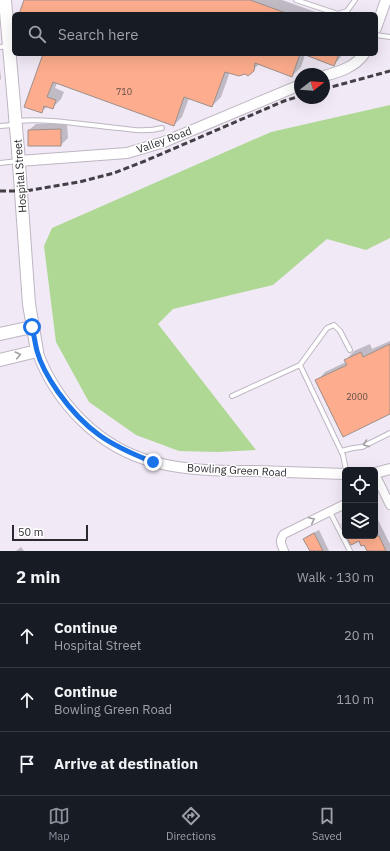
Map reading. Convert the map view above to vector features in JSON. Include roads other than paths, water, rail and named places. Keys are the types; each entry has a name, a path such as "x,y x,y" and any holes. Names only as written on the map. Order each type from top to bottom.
{"main road":[{"name":"Hospital Street","path":"5,0 4,47 16,123 32,327 37,351"},
{"path":"0,334 32,327"},
{"path":"0,360 37,351"}],"street":[{"path":"378,22 386,0"},
{"path":"330,74 351,66 362,56"},
{"name":"Valley Road","path":"19,161 127,153 144,149 294,88"},
{"name":"Bowling Green Road","path":"37,351 42,366 50,381 76,415 104,439 136,456 153,462 203,470 342,474"},
{"path":"378,472 390,469"},
{"path":"378,488 390,505"},
{"path":"284,551 280,541 281,537 288,532 342,506"}],"lane":[{"path":"296,0 332,12"},
{"path":"344,12 347,11 355,0"},
{"path":"378,35 390,37"},
{"path":"0,126 43,120 151,131 162,128"},
{"path":"0,163 19,161"},
{"path":"232,396 300,365 327,328 334,325 340,331 350,350"},
{"path":"300,365 341,451 345,467"},
{"path":"341,451 362,447 390,433"},
{"path":"330,512 350,551"}],"railway":[{"path":"330,87 390,71"},
{"path":"0,191 25,191 79,182 114,173 294,98"}]}
